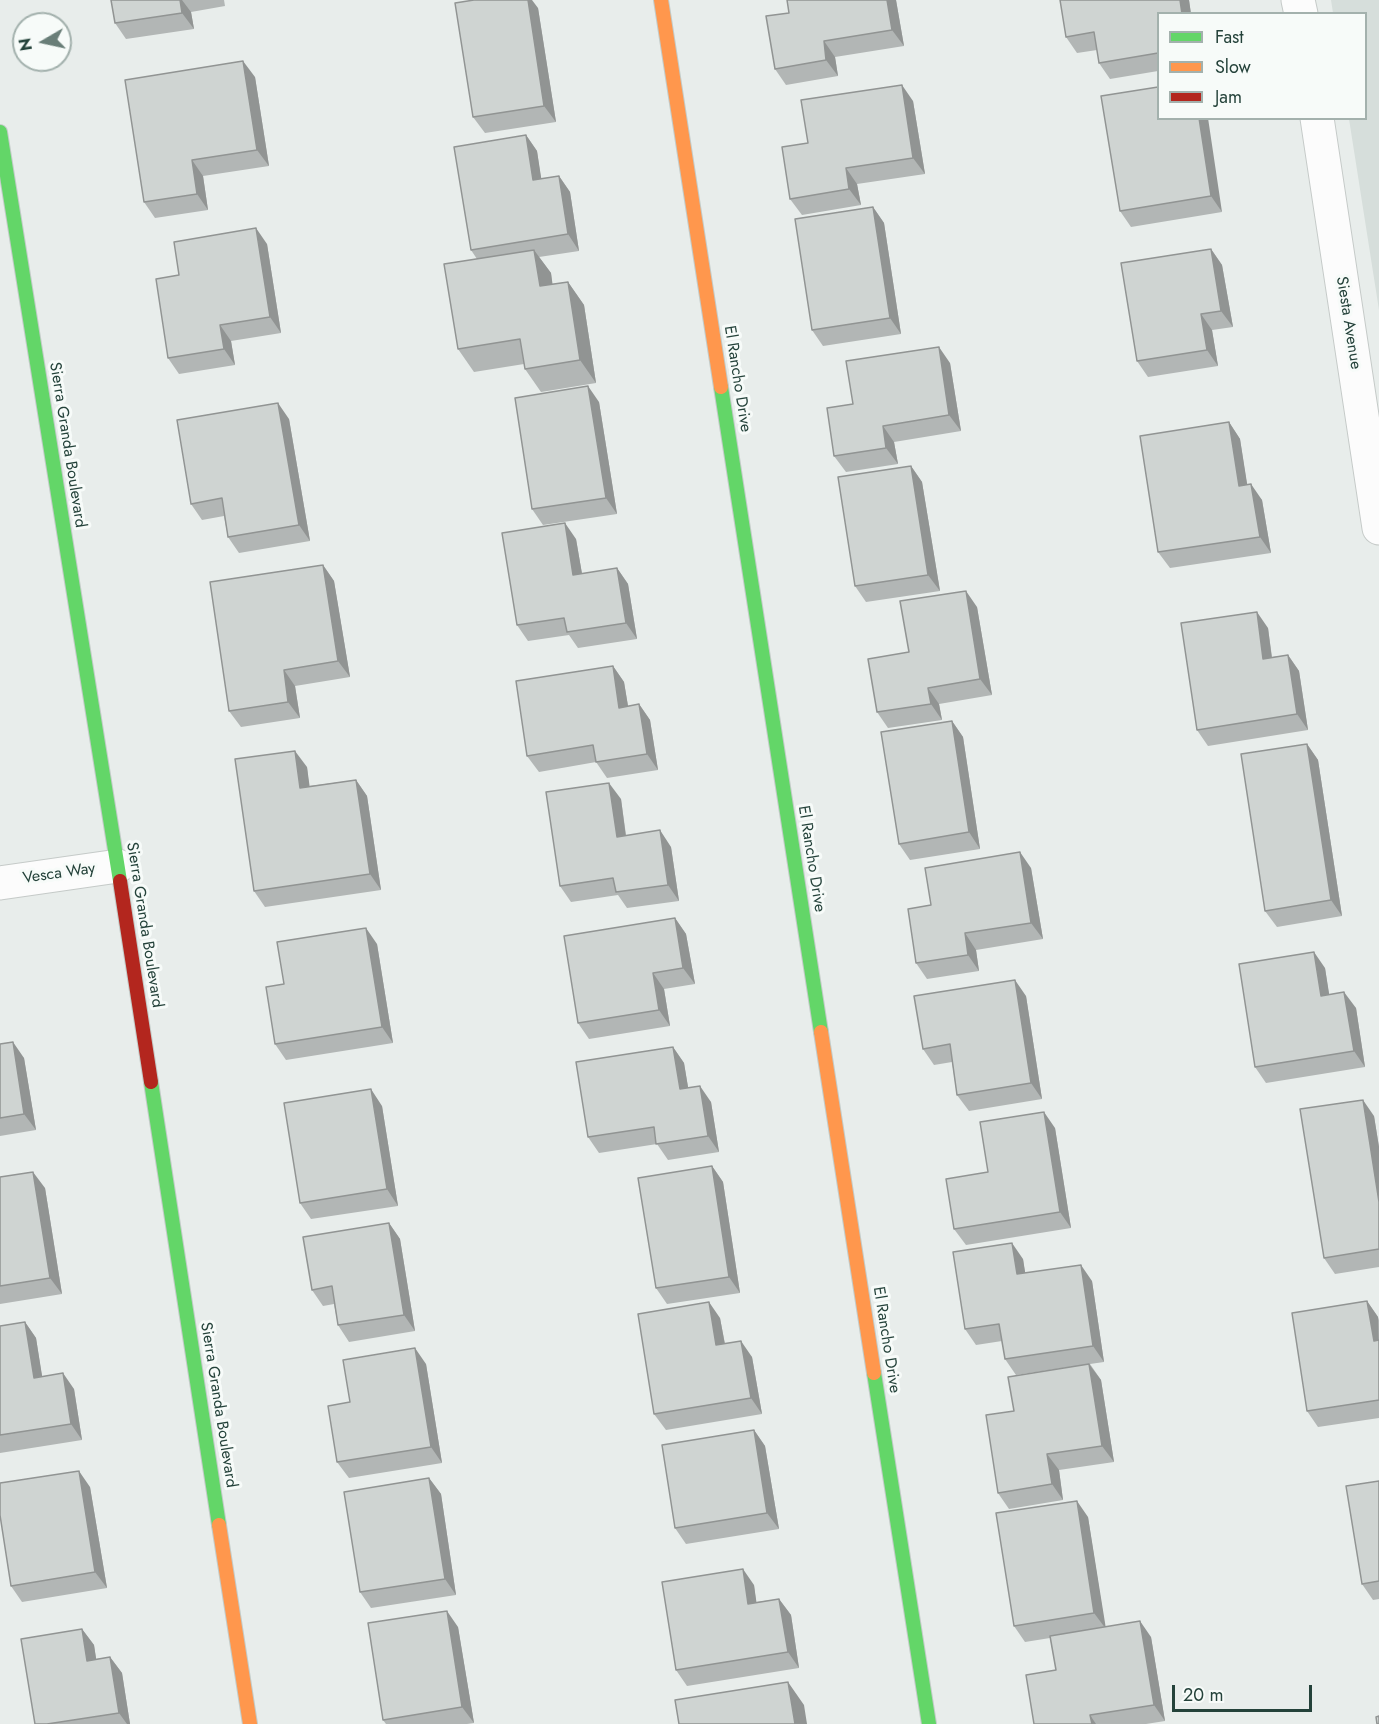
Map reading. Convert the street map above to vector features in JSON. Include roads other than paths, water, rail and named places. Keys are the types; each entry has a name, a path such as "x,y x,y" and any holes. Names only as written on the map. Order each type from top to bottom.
{"street":[{"name":"El Rancho Drive","path":"661,0 929,1724"},
{"name":"Siesta Avenue","path":"1317,120 1379,528"},
{"name":"Sierra Granda Boulevard","path":"0,132 118,866 250,1724"},
{"name":"Vesca Way","path":"0,883 118,866"}]}
